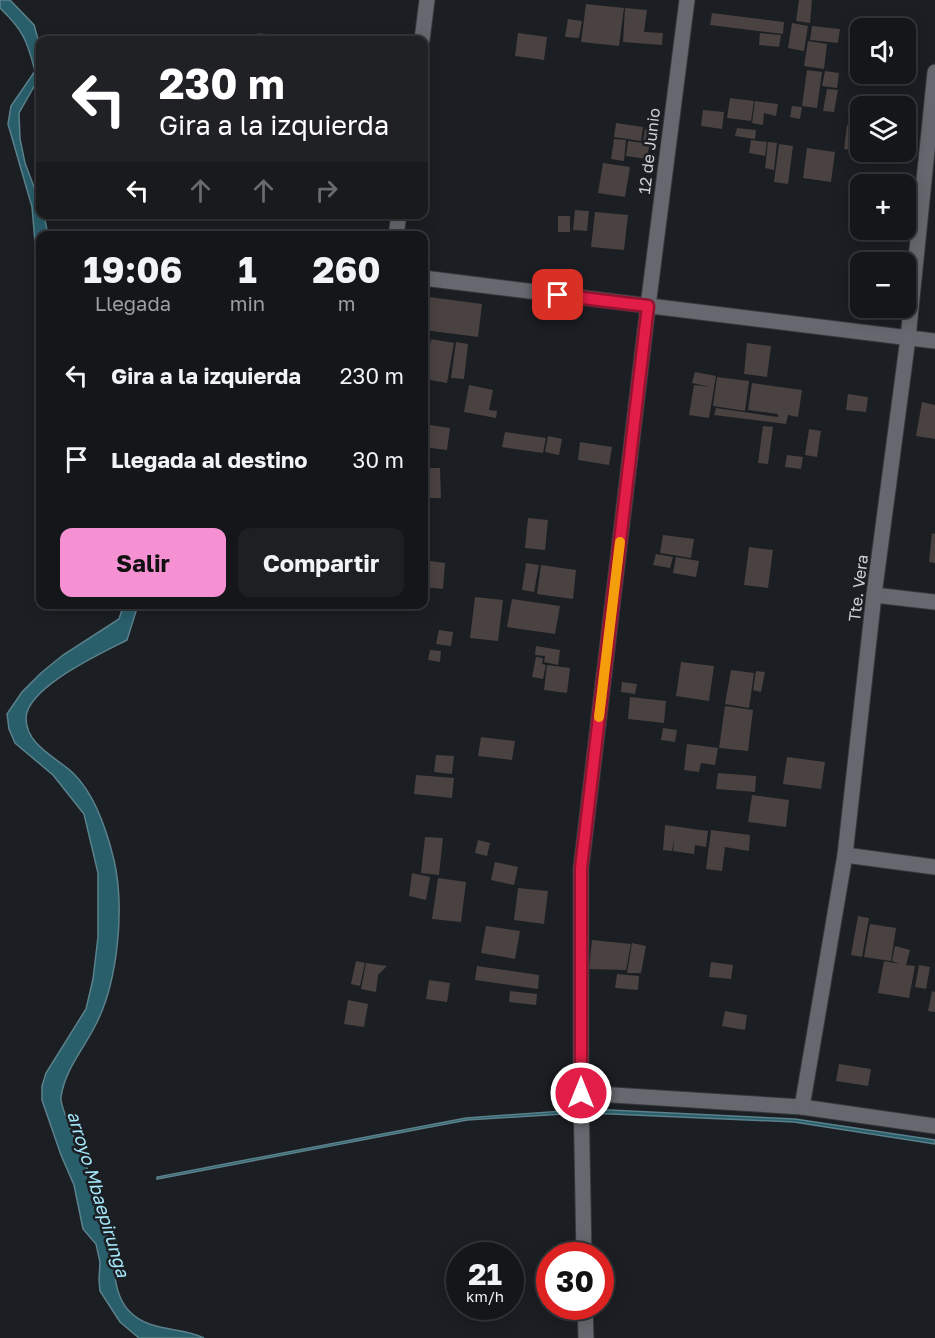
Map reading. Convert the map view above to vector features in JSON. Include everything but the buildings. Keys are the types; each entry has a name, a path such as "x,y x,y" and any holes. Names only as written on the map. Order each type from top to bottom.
{"street":[{"path":"422,36 427,0"},
{"name":"12 de Junio","path":"584,1242 581,868 687,0"},
{"name":"Tte. Vera","path":"802,1107 845,855 874,595 908,338 935,73"},
{"path":"428,280 935,341"},
{"path":"874,595 935,603"},
{"path":"845,855 935,867"},
{"path":"581,1093 802,1107 935,1126"},
{"path":"585,1320 586,1338"}],"water":[{"path":"0,0 10,0 34,25 37,36 36,83 19,113 20,139 25,163 36,192 36,219 45,219 47,231 36,231 36,253 32,207 8,124 11,106 35,71 23,36 0,8"},
{"path":"122,609 137,609 127,640 84,662 52,683 30,706 26,718 27,728 37,744 74,774 89,793 104,826 117,879 119,923 109,990 94,1028 66,1078 61,1102 100,1207 111,1251 114,1275 124,1305 137,1318 146,1323 204,1338 139,1338 120,1322 100,1291 100,1262 96,1244 83,1229 74,1185 42,1100 42,1086 46,1073 86,1009 93,979 98,937 98,873 84,814 53,775 15,743 9,729 7,714 22,692 41,673 63,655 119,619"},
{"path":"589,1109 795,1119 935,1140 935,1144 794,1122 589,1113"},
{"path":"563,1111 563,1114 467,1120 157,1179 157,1177 466,1118"}],"slow traffic":[{"path":"599,717 620,542"}],"route":[{"path":"558,295 648,306 581,868 581,1093"}],"water label":[{"name":"arroyo Mbaepirunga","path":"98,1194"}]}
